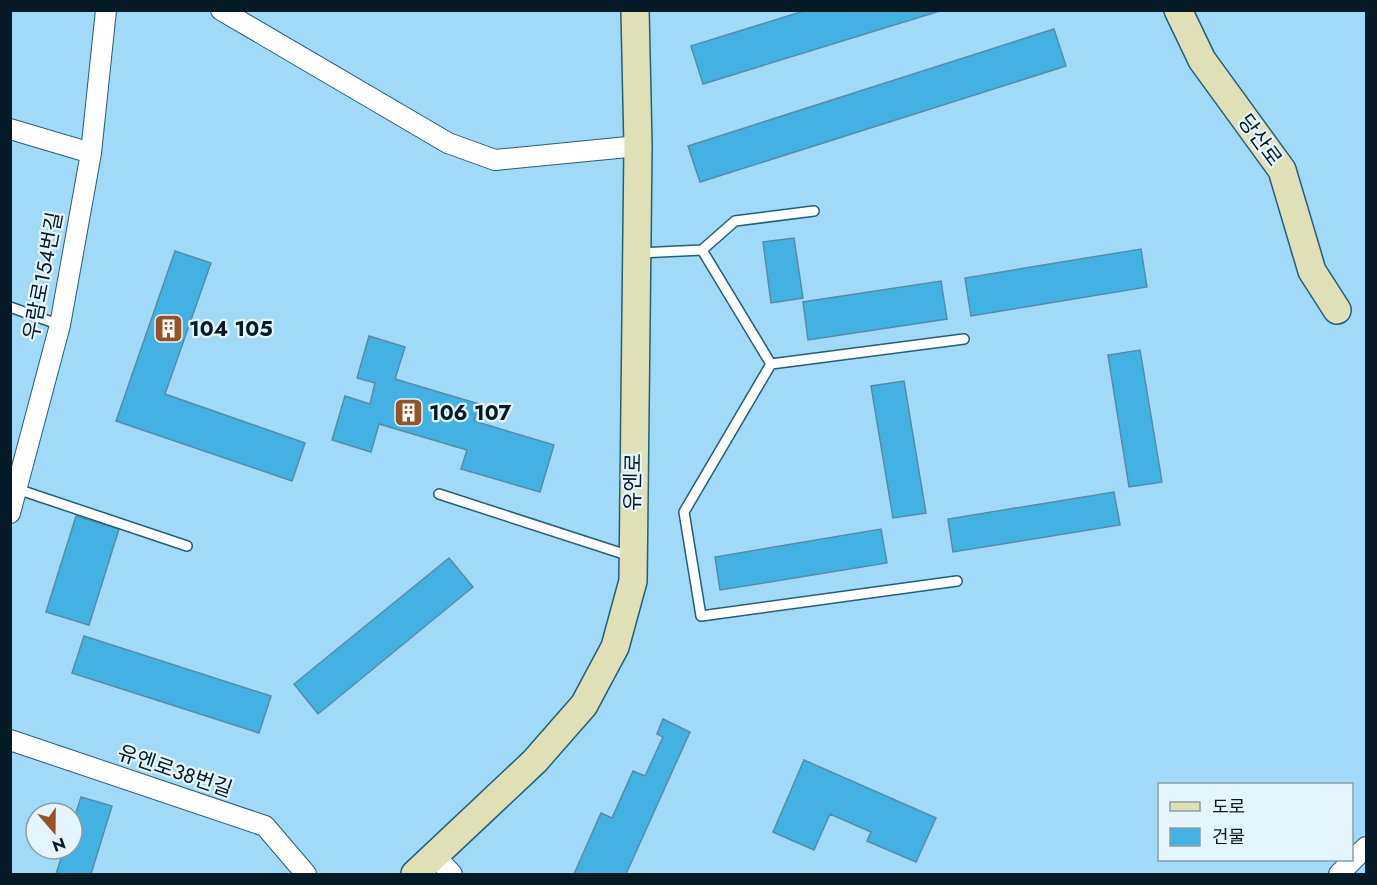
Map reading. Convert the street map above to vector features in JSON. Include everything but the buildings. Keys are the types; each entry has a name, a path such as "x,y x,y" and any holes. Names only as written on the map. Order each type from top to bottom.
{"main road":[{"name":"유엔로","path":"416,874 444,865 584,705 615,647 633,581 638,146 635,10"},
{"name":"당산로","path":"1178,10 1202,60 1282,170 1312,271 1337,310"}],"street":[{"name":"우람로154번길","path":"10,513 60,325 91,153 106,10"},
{"path":"221,10 448,143 495,160 638,146"},
{"path":"10,129 91,153"},
{"name":"유엔로38번길","path":"10,740 265,826 306,874"},
{"path":"1353,860 1366,847"},
{"path":"1339,874 1352,861"}],"lane":[{"path":"637,254 702,250 735,222 814,211"},
{"path":"702,250 771,364"},
{"path":"10,307 60,325"},
{"path":"771,364 964,339"},
{"path":"771,364 684,512 701,616 957,581"},
{"path":"17,489 187,546"},
{"path":"439,494 633,557"}],"place":[{"name":"104 105","path":"168,329"},
{"name":"106 107","path":"408,413"}]}
